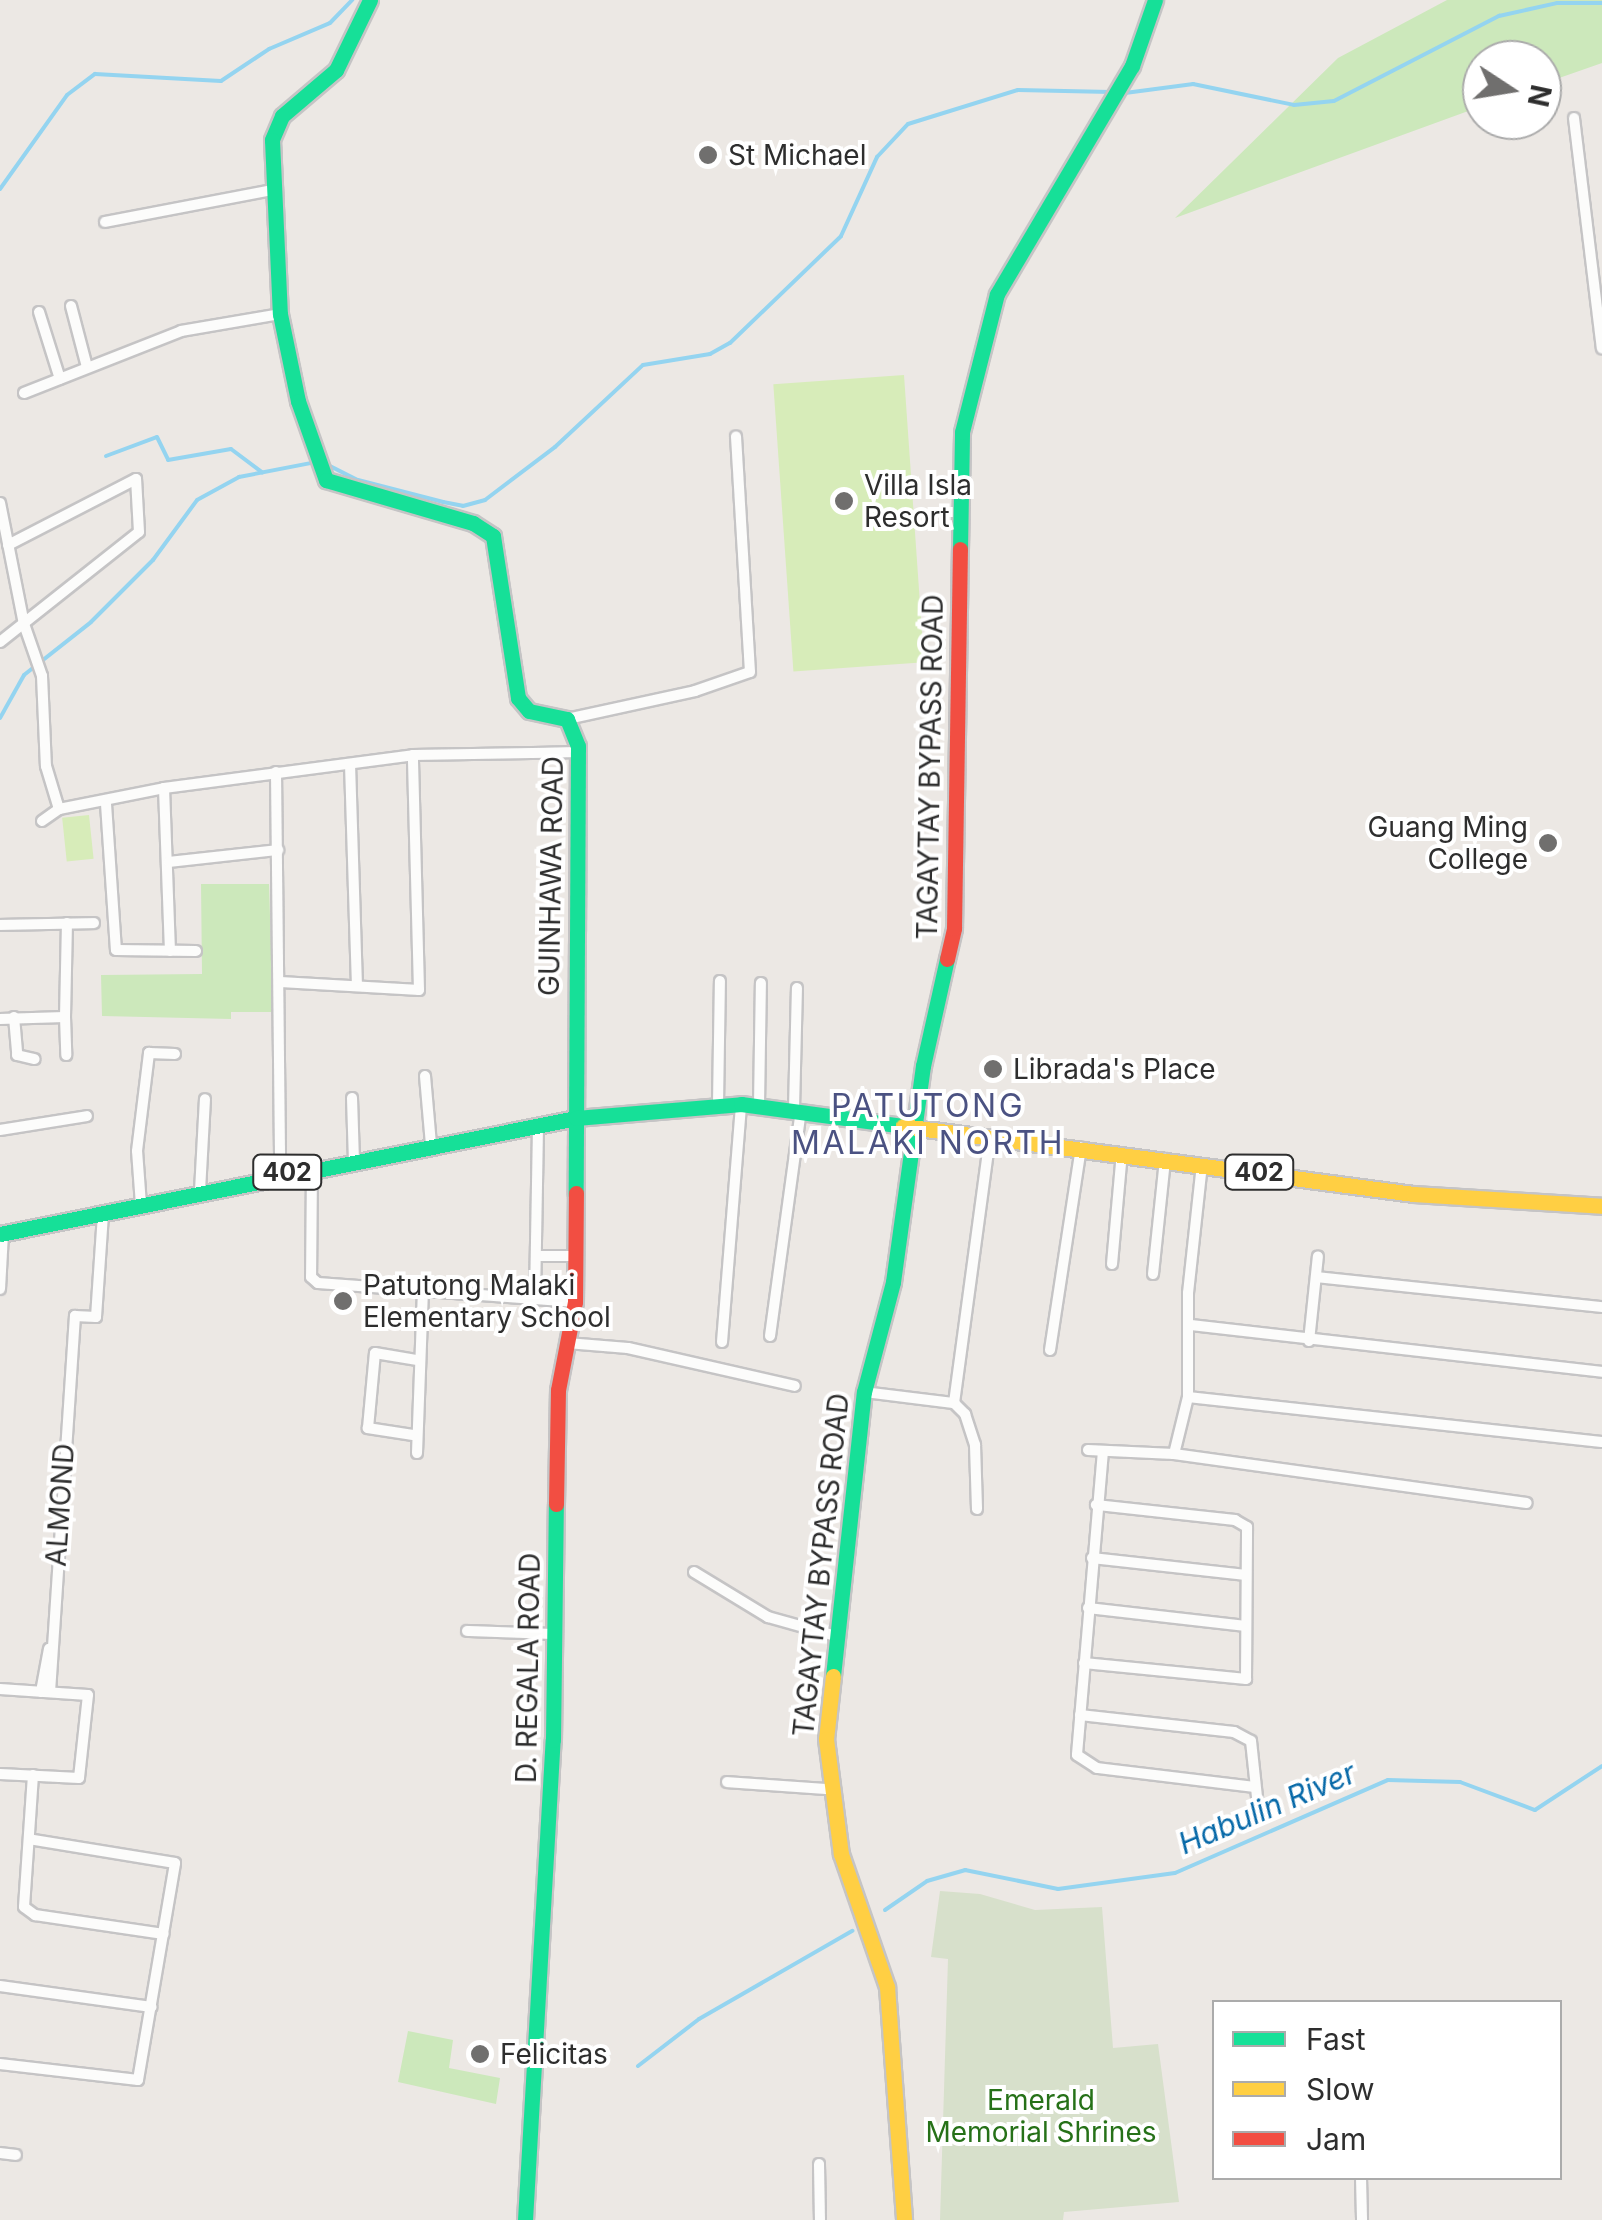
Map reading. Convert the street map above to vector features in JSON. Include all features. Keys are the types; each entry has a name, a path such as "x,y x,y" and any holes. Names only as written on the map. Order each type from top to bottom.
{"main road":[{"name":"GUINHAWA ROAD","path":"370,0 336,70 276,128 272,190 280,314 320,470 342,488 486,528 498,549 518,698 530,711 568,719 578,752 576,1118"},
{"name":"TAGAYTAY BYPASS ROAD","path":"904,2220 887,1987 841,1854 828,1790 836,1636 864,1392 893,1282 916,1124 956,908 962,444 968,391 1007,272 1132,66 1155,0"},
{"name":"402","path":"2,1234 280,1173 538,1124 718,1104 916,1124 1470,1200 1602,1206"},
{"name":"D. REGALA ROAD","path":"525,2220 555,1634 558,1390 575,1302 576,1118"}],"street":[{"path":"1574,118 1602,348"},
{"path":"105,222 272,190"},
{"path":"71,306 87,366"},
{"path":"39,312 60,379"},
{"path":"24,393 181,331 280,314"},
{"path":"568,719 695,692 750,672 736,436"},
{"path":"0,642 138,532 136,479 8,545"},
{"path":"0,503 24,624 42,676 46,766 59,809"},
{"path":"42,821 59,809 106,804 164,788 276,772 413,755 578,752"},
{"path":"281,982 418,990 413,755"},
{"path":"350,764 357,986"},
{"path":"276,772 280,1173"},
{"path":"164,788 170,950"},
{"path":"106,804 116,950 196,951"},
{"path":"169,862 278,850"},
{"path":"0,925 94,923"},
{"path":"66,1055 67,924"},
{"path":"718,1104 720,981"},
{"path":"759,1106 761,983"},
{"path":"770,1336 798,1110 797,988"},
{"path":"0,1019 64,1017"},
{"path":"14,1018 17,1055 35,1059"},
{"path":"141,1205 137,1150 149,1053 175,1054"},
{"path":"426,1076 431,1144"},
{"path":"352,1098 354,1160"},
{"path":"200,1190 205,1099"},
{"path":"722,1342 741,1104"},
{"path":"0,1130 87,1116"},
{"path":"535,1299 538,1124"},
{"path":"954,1403 990,1134"},
{"path":"1050,1350 1081,1146"},
{"path":"1112,1264 1122,1152"},
{"path":"1153,1274 1166,1158"},
{"path":"1174,1454 1188,1397 1192,1325 1188,1294 1202,1164"},
{"path":"312,1167 311,1277 318,1283 575,1302"},
{"name":"ALMOND","path":"45,1692 75,1316 96,1317 103,1212"},
{"path":"0,1288 2,1234"},
{"path":"536,1256 575,1256"},
{"path":"1309,1342 1318,1256"},
{"path":"1316,1277 1602,1307"},
{"path":"416,1453 416,1360 423,1292"},
{"path":"1192,1325 1309,1342 1602,1372"},
{"path":"567,1343 628,1348 796,1386"},
{"path":"413,1435 368,1428 375,1352 416,1360"},
{"path":"864,1392 954,1403 965,1414 975,1445 976,1509"},
{"path":"1188,1397 1602,1442"},
{"path":"1088,1450 1174,1454 1527,1503"},
{"path":"1103,1451 1076,1756 1097,1768 1254,1786"},
{"path":"1084,1663 1246,1679 1246,1527 1234,1520 1096,1505"},
{"path":"1092,1558 1246,1576"},
{"path":"694,1572 768,1617 836,1636"},
{"path":"1088,1608 1246,1626"},
{"path":"467,1631 555,1634"},
{"path":"0,1689 88,1695 79,1778 0,1774"},
{"path":"1080,1715 1234,1732 1252,1741 1259,1816"},
{"path":"34,1776 24,1907 164,1934"},
{"path":"726,1782 828,1790"},
{"path":"0,2064 138,2080 175,1863 29,1839"},
{"path":"0,1986 152,2008"},
{"path":"0,2153 16,2155"},
{"path":"819,2164 820,2220"},
{"path":"1360,2180 1362,2220"}],"green space":[{"path":"1447,0 1602,0 1602,63 1562,77 1562,40 1462,40 1462,113 1175,218 1338,58"},
{"path":"904,375 924,662 793,671 773,384"},
{"path":"89,815 94,859 67,862 62,818"},
{"path":"201,884 269,884 273,1012 231,1012 231,1019 102,1016 101,975 202,974"},
{"name":"Emerald Memorial Shrines","path":"940,1891 980,1894 1035,1910 1102,1907 1113,2048 1158,2044 1179,2202 1064,2212 1063,2220 940,2220 948,1959 931,1957"},
{"path":"408,2031 453,2040 449,2068 500,2078 496,2104 398,2082"}],"waterway":[{"path":"0,189 67,95 95,74 221,81 269,49 330,23 352,0"},
{"path":"1125,93 1193,84 1294,105 1334,101 1499,16 1557,3 1602,3"},
{"path":"326,464 358,480 443,502 463,506 485,500 555,447 643,365 710,354 730,343 841,236 877,157 908,124 1018,90 1111,92"},
{"path":"106,456 157,437 168,460 231,449 262,472"},
{"path":"0,718 24,675 91,622 153,560 197,500 239,477 316,462"},
{"name":"Habulin River","path":"885,1910 927,1881 965,1870 1058,1889 1175,1873 1388,1780 1460,1782 1535,1810 1602,1766"},
{"name":"Habulin River","path":"638,2066 699,2019 852,1931"}],"traffic: fast":[{"path":"370,0 336,70 282,116 272,140 280,314 298,401 326,480 473,523 493,536 518,698 529,711 567,719 578,746 576,1193"},
{"path":"960,549 962,432 997,294 1132,66 1155,0"},
{"path":"833,1676 864,1392 893,1282 923,1066 947,959"},
{"path":"0,1234 576,1118 741,1104 903,1126"},
{"path":"525,2220 553,1740 556,1504"}],"traffic: slow":[{"path":"903,1126 1413,1194 1602,1206"},
{"path":"833,1676 826,1739 841,1854 887,1987 904,2220"}],"traffic: jam":[{"path":"947,959 954,928 960,549"},
{"path":"556,1504 558,1390 575,1302 576,1193"}],"place":[{"name":"St Michael","path":"708,155"},
{"name":"Villa Isla Resort","path":"844,501"},
{"name":"Guang Ming College","path":"1548,843"},
{"name":"Librada's Place","path":"993,1069"},
{"name":"Patutong Malaki Elementary School","path":"343,1301"},
{"name":"Felicitas","path":"480,2054"}],"district":[{"name":"PATUTONG MALAKI NORTH","path":"928,1126"}]}
